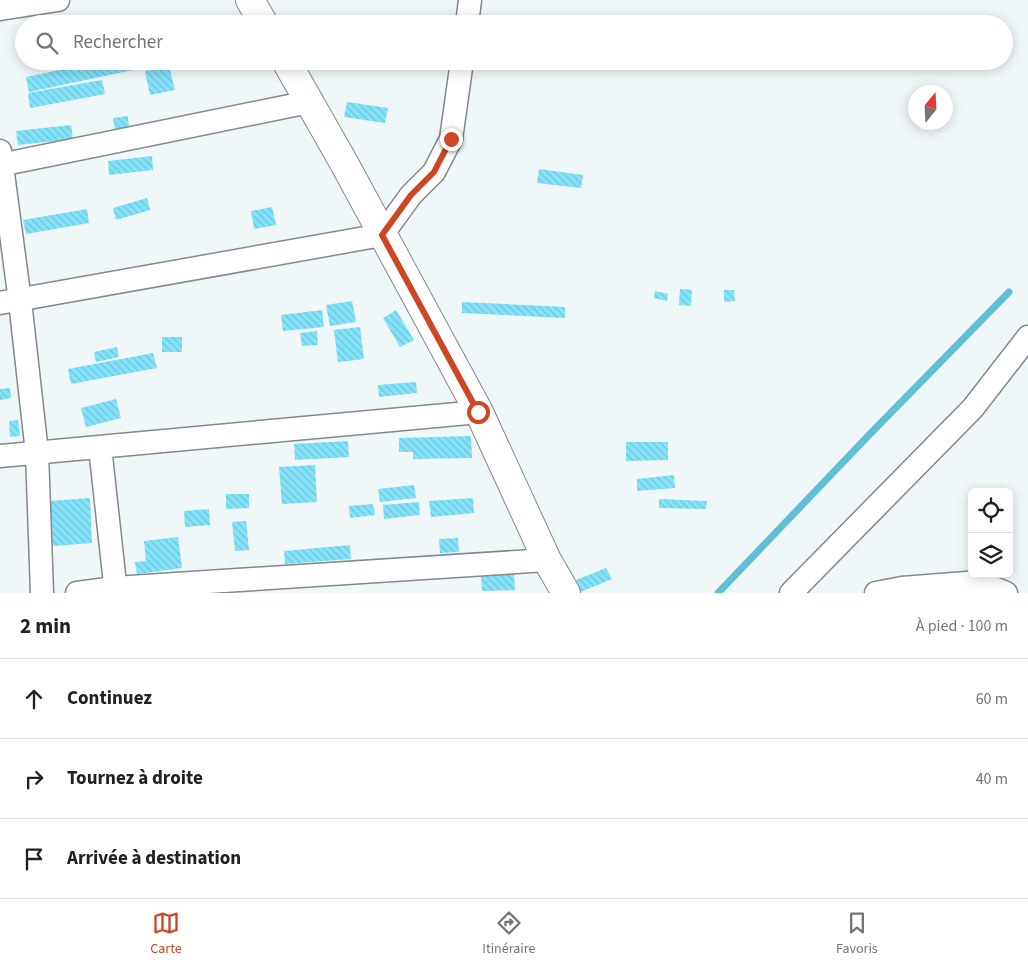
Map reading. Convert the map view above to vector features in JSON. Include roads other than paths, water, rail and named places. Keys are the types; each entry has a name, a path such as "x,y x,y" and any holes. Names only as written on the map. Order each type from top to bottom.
{"street":[{"path":"0,9 58,0"},
{"path":"250,0 259,15"},
{"path":"468,15 470,0"},
{"path":"291,70 344,163 478,412 547,560 566,593"},
{"path":"10,302 382,235 411,195 434,172 451,139 461,70"},
{"path":"42,593 37,453 10,302 0,160 309,102"},
{"path":"791,593 973,408 1028,338"},
{"path":"0,456 478,412"},
{"path":"100,447 115,590"},
{"path":"77,593 547,560"},
{"path":"876,593 902,588 979,582 1006,593"}],"waterway":[{"path":"718,593 1009,292"}]}
